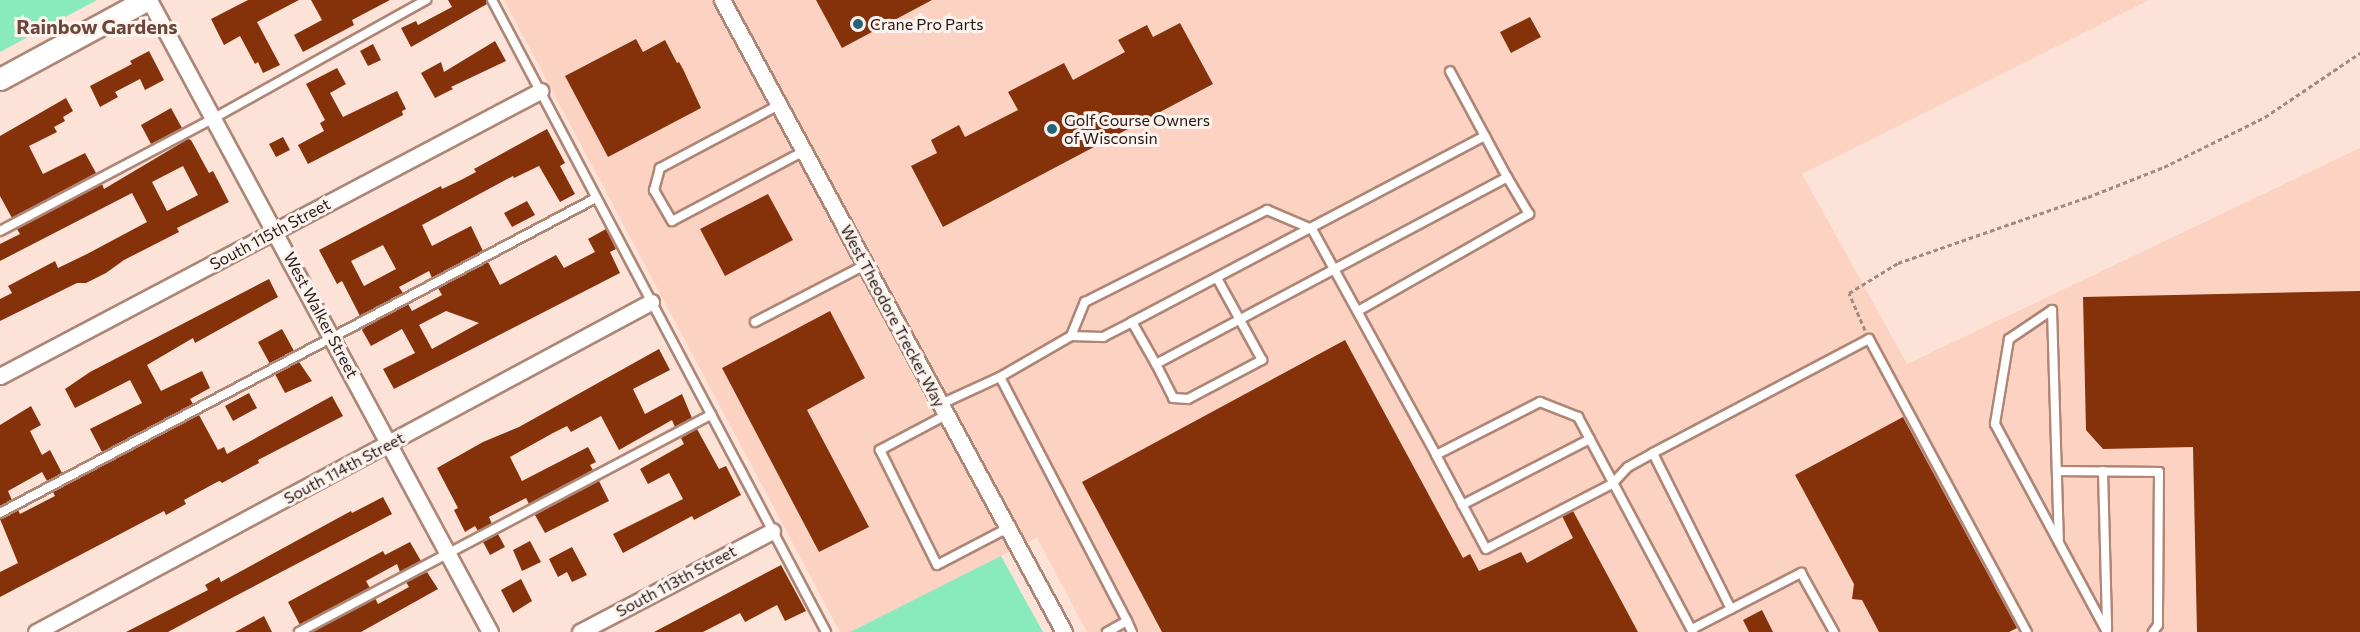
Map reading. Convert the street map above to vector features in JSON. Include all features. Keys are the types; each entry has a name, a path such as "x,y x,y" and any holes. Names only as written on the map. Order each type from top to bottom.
{"street":[{"path":"0,78 148,0"},
{"name":"West Walker Street","path":"148,0 276,232 490,632"},
{"name":"West Theodore Trecker Way","path":"722,0 1064,632"},
{"name":"South 115th Street","path":"0,376 540,91"},
{"name":"South 114th Street","path":"36,632 651,302"},
{"name":"South 113th Street","path":"580,632 772,531"}],"lane":[{"path":"0,231 214,118 426,0"},
{"path":"492,0 826,632"},
{"path":"1358,311 1529,214 1450,70"},
{"path":"778,105 660,168 654,190 672,220 804,151"},
{"path":"1008,528 937,566 880,450 1000,376 1071,336 1103,337 1485,136"},
{"path":"1156,364 1508,177"},
{"path":"0,513 596,198"},
{"path":"1071,336 1086,302 1267,210 1311,229 1358,311 1486,549 1612,484 1628,467 1653,453 1869,339 2027,632"},
{"path":"755,322 865,265"},
{"path":"1132,322 1173,398 1188,399 1262,360 1218,278"},
{"path":"2059,544 2052,310 2009,339 1995,424 2059,544 2107,632"},
{"path":"1000,376 1132,632"},
{"path":"1436,455 1540,402 1578,417 1692,631 1801,573 1834,632"},
{"path":"299,632 711,414"},
{"path":"1462,505 1590,439"},
{"path":"1653,453 1731,609"},
{"path":"2057,471 2158,472 2158,625 2153,632"},
{"path":"2103,471 2107,632"},
{"path":"1107,632 1127,621"}],"path":[{"path":"1869,339 1849,293 1898,263 2088,197 2164,167 2265,117 2360,53"}],"shaded area":[{"path":"504,0 2149,0 1802,174 1907,364 2360,148 2360,632 1087,632 1037,538 850,632 840,632"}],"green space":[{"path":"0,0 97,0 0,52"},
{"path":"1001,556 1043,632 850,632"}],"building":[{"path":"248,0 299,0 257,22 280,65 263,73 258,62 255,64 240,36 224,45 211,19"},
{"path":"311,0 390,0 352,20 354,25 303,52 294,35 322,20"},
{"path":"448,0 486,0 487,4 411,47 401,28 416,21 418,25 452,7"},
{"name":"Crane Pro Parts","path":"816,0 932,0 842,48"},
{"path":"1530,17 1541,37 1511,53 1500,32"},
{"path":"1180,23 1213,84 943,227 911,166 937,153 931,140 959,125 965,137 1018,110 1008,92 1064,63 1073,80 1125,52 1118,40 1147,25 1153,37"},
{"path":"636,39 643,52 665,40 677,63 679,62 683,69 701,108 608,157 565,76"},
{"path":"495,41 506,61 451,87 453,89 435,98 421,73 441,62 444,72"},
{"path":"373,44 381,60 368,66 360,51"},
{"path":"149,51 164,80 145,90 140,79 115,92 118,97 100,107 90,86 132,64 130,61"},
{"path":"337,68 346,84 330,93 343,117 397,91 406,109 402,111 403,115 308,164 298,145 324,131 320,123 325,120 306,84"},
{"path":"66,98 73,111 63,117 65,121 54,127 57,132 29,146 43,174 85,153 96,173 12,218 0,196 0,136"},
{"path":"171,108 182,128 151,144 141,125"},
{"path":"547,129 565,163 560,166 575,194 560,202 539,166 514,178 513,176 422,225 432,246 471,226 483,251 432,278 429,271 399,287 403,293 360,316 342,281 337,284 319,250 441,186 442,189 461,180 476,172 474,169","holes":["383,245 396,269 364,286 351,261"]},
{"path":"283,137 290,150 276,157 269,144"},
{"path":"188,139 191,140 209,173 213,171 229,202 177,228 179,232 124,260 106,273 86,283 77,283 0,321 0,299 12,293 8,286 55,261 58,268 147,222 132,193 0,261 0,244 20,234 17,229 102,184 104,189","holes":["183,166 198,195 167,211 152,182"]},
{"path":"768,194 793,240 725,276 700,229"},
{"path":"527,201 535,215 512,227 504,213"},
{"path":"606,229 616,249 610,252 620,273 394,389 383,369 415,353 402,329 371,346 362,330 366,326 408,304 412,311 442,295 438,288 488,262 500,285 556,255 564,268 595,252 588,239","holes":["446,311 479,323 432,349 419,325"]},
{"path":"269,279 278,297 195,343 193,338 147,365 161,391 202,371 210,388 190,399 193,404 102,452 90,429 142,403 130,380 75,408 65,389 90,372"},
{"path":"2360,291 2360,632 2197,632 2193,447 2103,449 2086,430 2083,297"},
{"path":"830,311 865,378 807,410 869,527 819,552 722,368"},
{"path":"282,329 294,351 270,364 258,342"},
{"path":"1345,340 1463,558 1470,554 1479,571 1521,552 1527,563 1573,538 1562,516 1573,511 1638,632 1162,632 1082,482"},
{"path":"659,349 670,370 633,389 645,414 682,394 692,418 675,427 672,420 619,450 601,416 571,432 567,426 553,433 510,457 522,481 588,447 596,462 590,465 593,470 529,504 526,498 489,517 492,524 478,531 475,526 465,532 454,510 458,508 437,468 483,442 519,427"},
{"path":"299,362 312,381 285,393 275,374"},
{"path":"249,393 257,408 233,421 225,406"},
{"path":"332,396 343,416 258,460 259,463 222,483 217,482 184,500 186,504 166,515 164,511 0,597 0,572 18,563 0,519 18,510 20,514 55,496 53,492 199,415 218,450 224,447 227,454"},
{"path":"31,406 41,425 30,431 42,455 50,450 62,473 47,481 42,472 8,491 12,500 0,506 0,425"},
{"path":"1903,417 2017,628 2009,632 1879,632 1862,600 1852,599 1854,584 1795,475"},
{"path":"697,429 719,469 726,466 741,495 694,520 692,516 623,553 613,534 683,499 669,473 648,484 640,469 684,444 681,438"},
{"path":"599,481 609,501 545,533 535,515"},
{"path":"383,497 392,514 168,632 126,632 208,590 205,585 219,577 221,582 351,511 352,513"},
{"path":"498,534 505,547 490,555 483,542"},
{"path":"530,541 541,562 522,571 513,550"},
{"path":"410,542 421,561 400,572 397,564 366,581 370,588 300,625 288,602 383,551 385,555"},
{"path":"572,547 587,575 572,582 567,572 558,577 549,559"},
{"path":"781,565 806,611 785,621 777,605 745,622 740,613 703,632 654,632"},
{"path":"427,572 438,589 361,632 312,632 375,598 378,604 409,587 406,582"},
{"path":"521,579 532,601 513,613 501,590"},
{"path":"1762,610 1773,632 1749,632 1743,620"},
{"path":"264,616 272,632 235,632"}],"place":[{"name":"Crane Pro Parts","path":"858,24"},
{"name":"Golf Course Owners of Wisconsin","path":"1052,129"}],"district":[{"name":"Rainbow Gardens","path":"97,26"}]}
